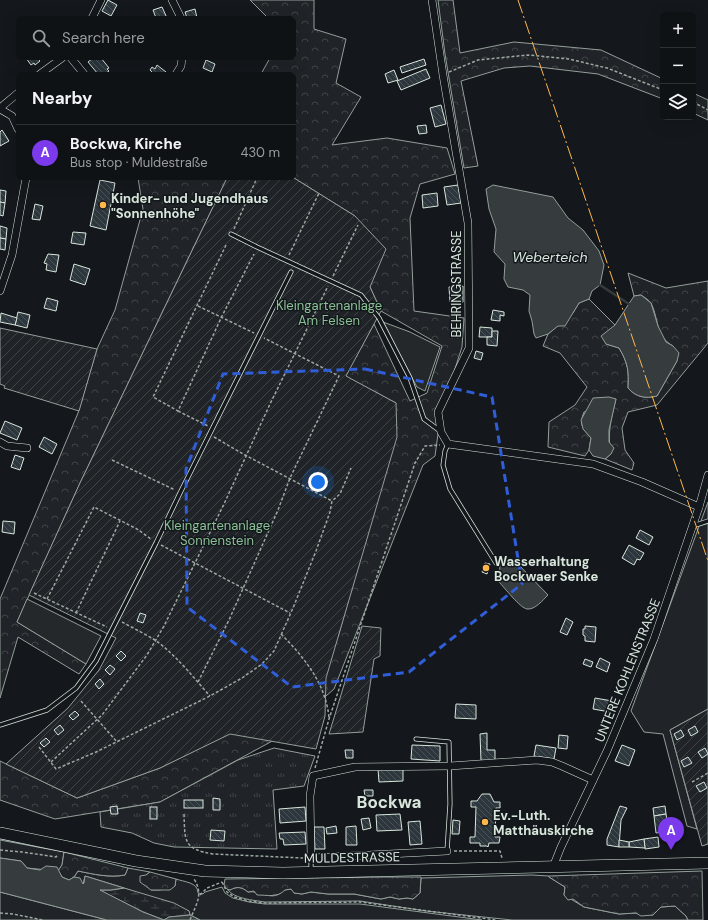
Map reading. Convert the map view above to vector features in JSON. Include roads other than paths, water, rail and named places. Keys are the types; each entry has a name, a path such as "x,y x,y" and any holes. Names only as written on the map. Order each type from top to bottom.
{"main road":[{"name":"MULDESTRASSE","path":"0,833 136,861 224,877 311,872 708,863"}],"street":[{"path":"93,16 101,0"},
{"path":"172,0 180,16"},
{"name":"BEHRINGSTRASSE","path":"432,0 468,224 469,348 438,412 440,432 448,444"},
{"path":"43,72 59,60"},
{"path":"73,60 82,72"},
{"path":"177,72 181,66 182,60"},
{"path":"16,95 0,108 12,116 16,125"},
{"path":"0,291 12,255 26,180"},
{"path":"0,442 7,446 27,448"},
{"path":"448,444 593,464 642,482 699,507"},
{"name":"UNTERE KOHLENSTRASSE","path":"553,867 607,751 654,639 693,526 708,475"},
{"path":"446,851 311,858 310,796 313,776 355,767 450,766 537,760 552,762 593,780"}],"lane":[{"path":"232,234 257,248 361,295 379,318 410,378 424,419 440,432"},
{"path":"0,725 47,710 76,688 96,661 291,272"},
{"path":"448,444 445,450 443,465 450,489 496,563"},
{"path":"693,526 708,521"},
{"path":"416,739 449,742 450,804 446,851"},
{"path":"311,858 311,872"}],"water":[{"name":"Weberteich","path":"493,185 553,197 568,218 583,230 599,251 604,265 600,285 592,291 589,299 579,303 565,326 558,326 548,334 536,338 529,311 530,295 523,290 508,287 504,279 505,264 494,252 496,229 489,209 486,189"},
{"path":"641,295 651,303 658,326 666,342 673,346 679,353 677,361 657,396 649,397 638,395 628,388 627,367 622,353 619,348 606,344 601,336 615,325 634,296"},
{"path":"609,397 616,399 609,430 609,442 614,448 611,454 605,459 593,456 589,450 591,438 583,429 581,420 593,398"},
{"path":"508,560 517,563 548,595 533,608 524,608 499,582 500,562"},
{"path":"0,858 21,861 27,868 40,870 46,866 57,867 62,877 69,880 74,877 80,878 83,884 85,876 124,888 100,890 143,912 164,920 107,920 0,892"},
{"path":"190,915 200,920 164,920 169,917"}],"waterway":[{"path":"600,285 629,304"}],"place":[{"name":"Kinder- und Jugendhaus \"Sonnenhöhe\"","path":"103,205"},
{"name":"Wasserhaltung Bockwaer Senke","path":"486,568"},
{"name":"Ev.-Luth. Matthäuskirche","path":"485,822"},
{"name":"Bockwa, Kirche","path":"671,850"}],"district":[{"name":"Bockwa","path":"389,802"}],"park label":[{"name":"Kleingartenanlage Am Felsen","path":"329,312"},
{"name":"Kleingartenanlage Sonnenstein","path":"217,532"}]}
